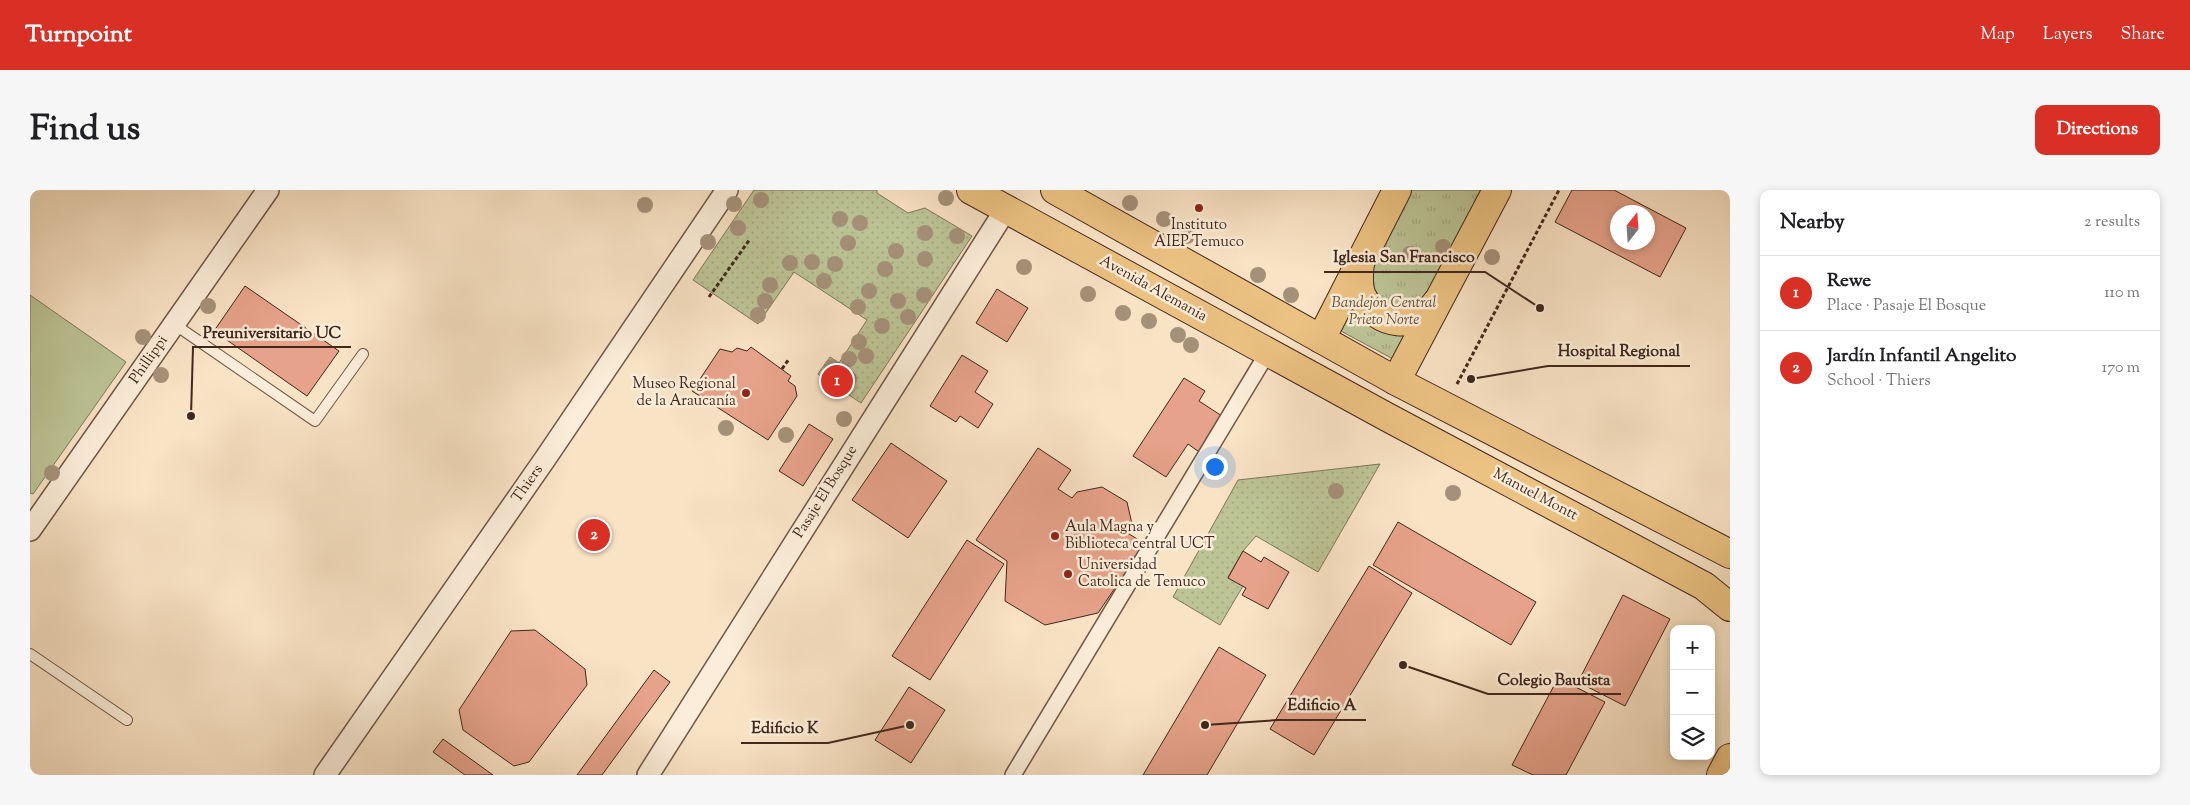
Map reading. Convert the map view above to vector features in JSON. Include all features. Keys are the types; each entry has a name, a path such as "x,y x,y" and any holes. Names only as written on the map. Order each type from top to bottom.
{"main road":[{"name":"Avenida Alemania","path":"971,190 1336,388"},
{"path":"1321,339 1397,190"},
{"path":"1336,388 1360,394 1371,393 1396,381 1496,190"},
{"path":"1066,192 1396,381 1730,554"},
{"path":"1360,262 1359,285 1362,296 1376,314 1386,319 1396,322 1417,319 1427,314 1440,297"},
{"name":"Manuel Montt","path":"1336,388 1704,586 1730,607"},
{"path":"1721,775 1730,758"}],"street":[{"name":"Phillippi","path":"32,523 268,190"},
{"name":"Thiers","path":"325,775 545,459 728,190"},
{"name":"Pasaje El Bosque","path":"648,775 1006,209"},
{"path":"1013,775 1268,352"}],"lane":[{"path":"174,324 315,421 363,354"},
{"path":"30,654 127,720"}],"path":[{"path":"1454,389 1559,190"},
{"path":"709,297 750,239"},
{"path":"782,369 789,359"}],"green space":[{"path":"754,190 877,190 877,193 908,213 925,208 972,236 861,403 818,374 830,357 839,363 867,320 794,272 758,324 693,280"},
{"name":"Bandejón Central Prieto Norte","path":"1408,190 1486,190 1397,361 1337,329"},
{"path":"30,295 126,362 33,494 30,493"},
{"path":"1380,464 1318,572 1256,536 1243,551 1228,577 1243,586 1220,625 1173,597 1238,480"}],"building":[{"path":"1572,190 1614,190 1642,205 1610,205 1610,250 1655,250 1655,212 1686,228 1660,277 1555,222"},
{"path":"245,286 339,351 307,396 214,331"},
{"path":"997,289 1028,308 1007,342 976,323"},
{"name":"Museo Regional de la Araucanía","path":"751,347 791,376 788,381 795,386 797,396 768,440 692,391 720,349 732,352 737,348 747,351"},
{"path":"962,355 988,371 975,392 993,404 978,428 960,416 956,422 930,406"},
{"path":"1184,378 1205,391 1199,401 1225,418 1202,454 1188,444 1166,477 1133,456"},
{"path":"809,424 833,439 803,486 779,471"},
{"path":"891,443 947,481 908,538 852,500"},
{"name":"Aula Magna y Biblioteca central UCT","path":"1038,448 1071,470 1058,489 1072,498 1077,492 1102,487 1127,502 1132,524 1126,532 1145,544 1098,613 1045,625 1005,601 1007,561 976,540"},
{"path":"1398,522 1536,602 1511,645 1373,565"},
{"path":"967,540 1004,564 930,680 892,656"},
{"path":"1243,551 1261,562 1264,557 1289,572 1268,609 1242,595 1246,588 1228,578"},
{"path":"1369,566 1412,593 1314,755 1270,729"},
{"path":"1623,595 1670,619 1625,706 1578,682"},
{"path":"535,630 585,669 587,685 529,762 514,766 463,730 459,710 511,631"},
{"path":"1219,647 1266,675 1207,775 1143,775"},
{"path":"654,670 670,682 602,775 577,775"},
{"path":"1558,678 1605,702 1566,775 1533,775 1512,765"},
{"path":"909,687 945,710 911,763 875,740"},
{"path":"443,739 493,775 465,775 433,752"}],"place":[{"name":"Instituto AIEP Temuco","path":"1199,208"},
{"name":"Iglesia San Francisco","path":"1540,308"},
{"name":"Hospital Regional","path":"1471,379"},
{"name":"Rewe","path":"837,381"},
{"name":"Museo Regional de la Araucanía","path":"746,393"},
{"name":"Preuniversitario UC","path":"191,416"},
{"name":"Jardín Infantil Angelito","path":"594,535"},
{"name":"Aula Magna y Biblioteca central UCT","path":"1055,536"},
{"name":"Universidad Catolica de Temuco","path":"1068,574"},
{"name":"Colegio Bautista","path":"1403,665"},
{"name":"Edificio K","path":"910,725"},
{"name":"Edificio A","path":"1205,725"}]}
